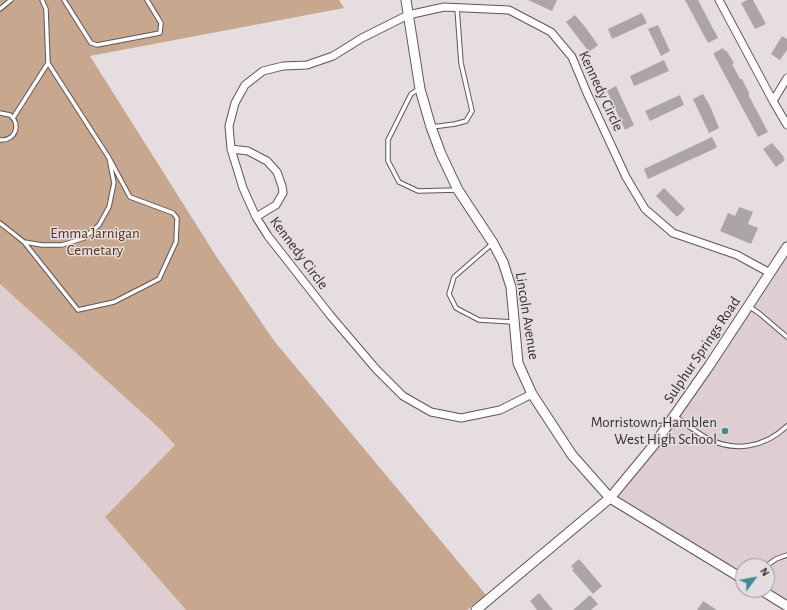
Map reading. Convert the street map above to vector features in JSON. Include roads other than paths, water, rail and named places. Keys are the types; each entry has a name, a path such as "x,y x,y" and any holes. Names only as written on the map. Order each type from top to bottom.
{"street":[{"name":"Lincoln Avenue","path":"406,0 420,88 431,127 441,154 458,190 493,243 503,262 510,287 518,363 532,394 572,455 610,498 735,574"},
{"path":"719,0 772,101 787,125"},
{"name":"Kennedy Circle","path":"532,394 500,410 461,418 431,412 404,396 376,369 330,315 268,236 256,217 243,188 231,149 229,126 235,103 245,85 263,71 283,66 308,65 333,56 362,38 408,15 444,7 509,10 551,32 572,57 626,178 645,208 673,233 737,255 770,273"},
{"path":"772,101 787,78"},
{"path":"231,149 248,151 266,161 277,172 283,193 276,206 256,217"},
{"name":"Sulphur Springs Road","path":"480,609 610,498 653,446 749,306 787,247"},
{"path":"774,598 787,606"}],"lane":[{"path":"0,9 11,0"},
{"path":"0,223 24,242 78,310 114,302 159,279 176,242 177,218 173,213 130,196 109,158 48,63 46,9 42,0"},
{"path":"64,0 91,43 97,45 160,33 162,23 147,0"},
{"path":"431,127 466,121 472,111 461,64 457,8"},
{"path":"13,118 48,63"},
{"path":"420,88 412,94 388,140 388,161 399,182 418,191 458,190"},
{"path":"0,114 5,113 13,118 16,126 14,134 7,140 0,140"},
{"path":"24,242 42,245 62,245 84,238 99,225 109,207 114,183 109,158"},
{"path":"493,243 454,277 449,294 456,308 479,320 514,322"},
{"path":"749,306 787,337"},
{"path":"674,416 705,437 718,443 739,447 757,445 769,440 787,426"},
{"path":"775,560 787,555"}],"place":[{"name":"Morristown-Hamblen West High School","path":"725,431"}],"park label":[{"name":"Emma Jarnigan Cemetary","path":"95,242"}]}
